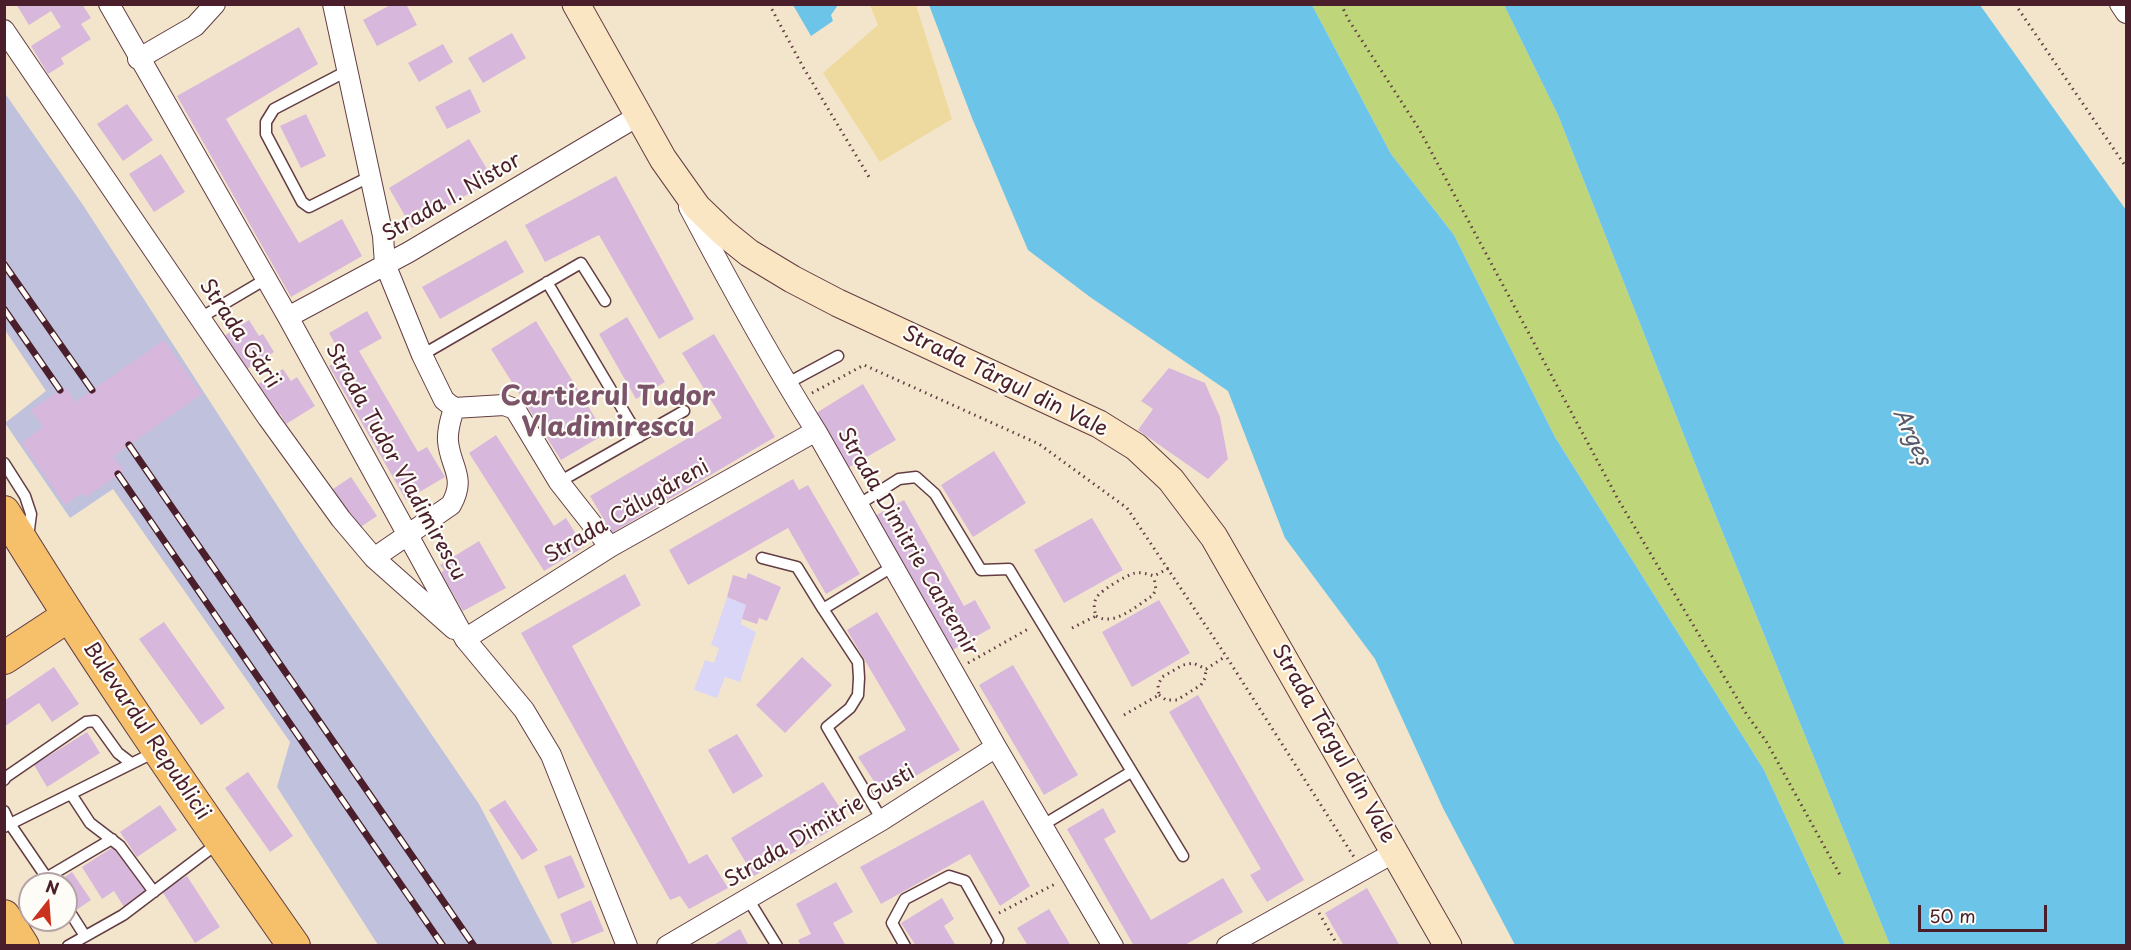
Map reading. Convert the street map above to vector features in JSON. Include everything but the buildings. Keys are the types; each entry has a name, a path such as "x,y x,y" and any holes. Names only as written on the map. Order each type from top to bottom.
{"main road":[{"name":"Bulevardul Republicii","path":"4,512 68,616 144,757 221,841 294,945"},
{"path":"4,657 68,616"},
{"path":"4,916 23,945"}],"street":[{"name":"Strada Tudor Vladimirescu","path":"109,4 288,317 465,639 524,710 551,755 627,945"},
{"path":"138,58 195,26 215,4"},
{"path":"333,4 383,236 385,264 422,355 444,400 454,408 504,405 515,409 559,482 610,548"},
{"name":"Strada Târgul din Vale","path":"576,4 663,159 697,207 723,232 749,252 792,279 838,303 1099,424 1136,447 1172,480 1214,537 1448,945"},
{"path":"2120,4 2127,13"},
{"name":"Strada Gării","path":"4,30 327,501 374,558 465,639"},
{"name":"Strada I. Nistor","path":"288,317 385,264 639,116"},
{"name":"Strada Dimitrie Cantemir","path":"663,159 728,282 786,384 816,431 996,747 1113,945"},
{"path":"374,558 451,505 459,481 448,443 448,429 454,408"},
{"name":"Strada Călugăreni","path":"465,639 610,548 816,431"},
{"name":"Strada Dimitrie Gusti","path":"667,945 882,820 996,747"},
{"path":"1227,945 1395,852"}],"lane":[{"path":"347,71 274,109 266,122 266,134 302,202 309,207 369,177"},
{"path":"422,355 580,263 604,301"},
{"path":"200,318 266,279"},
{"path":"547,282 639,437"},
{"path":"786,384 838,356"},
{"path":"559,482 684,411"},
{"path":"4,463 24,496 31,514 27,549"},
{"path":"858,504 899,478 916,477 935,494 981,570 1009,569 1183,856"},
{"path":"762,558 796,567 858,662 858,695 850,708 827,727 882,820"},
{"path":"823,609 892,567"},
{"path":"4,780 86,722 95,721 118,753 144,757"},
{"path":"7,825 144,757"},
{"path":"1043,825 1131,772"},
{"path":"71,794 90,823 120,846 154,892"},
{"path":"4,811 7,825 42,872"},
{"path":"62,872 112,839"},
{"path":"68,945 123,915 221,841"},
{"path":"904,945 892,923 905,899 949,876 965,881 998,940 996,945"},
{"path":"748,899 777,945"},
{"path":"78,925 85,936"}],"path":[{"path":"769,4 803,67 869,177"},
{"path":"1341,4 1348,19 1419,129 1619,501 1747,716 1766,741 1840,875"},
{"path":"2015,4 2127,167"},
{"path":"797,401 864,365 1039,444 1127,508 1169,568 1362,870"},
{"path":"1154,576 1157,583 1152,596 1111,620 1102,620 1096,616 1093,606 1097,596 1107,588 1133,573 1154,576 1169,568"},
{"path":"1072,628 1096,616"},
{"path":"953,671 1040,622"},
{"path":"1206,669 1226,656"},
{"path":"1193,663 1206,669 1201,686 1177,700 1166,700 1159,695 1158,685 1162,677 1183,665 1193,663"},
{"path":"1124,715 1159,695"},
{"path":"987,919 1072,875"},
{"path":"1310,899 1338,945"}],"shaded area":[{"path":"4,92 83,205 304,547 479,804 553,945 378,945 277,787 290,742 113,489 70,518 5,423 46,391 5,330"},
{"path":"727,597 746,605 741,624 756,632 740,682 725,677 717,698 694,690 705,660 714,663 719,648 711,645"}],"green space":[{"path":"1312,5 1504,5 1558,115 1705,489 1890,945 1845,945 1764,770 1555,437 1454,235 1391,154"}],"sand":[{"path":"870,5 916,5 952,119 880,162 823,73 878,25"}],"water":[{"path":"838,4 831,15 833,21 811,36 793,5"},
{"path":"929,5 1312,5 1391,154 1454,235 1555,437 1764,770 1845,945 1515,945 1443,808 1375,659 1285,538 1228,391 1090,297 1028,250 972,118"},
{"name":"Argeș","path":"1504,5 1980,5 2126,210 2126,945 1890,945 1705,489 1558,115"}],"railway":[{"path":"4,264 92,390"},
{"path":"4,309 60,390"},
{"path":"129,445 474,946"},
{"path":"118,474 443,946"}],"district":[{"name":"Cartierul Tudor Vladimirescu","path":"608,414"}]}
